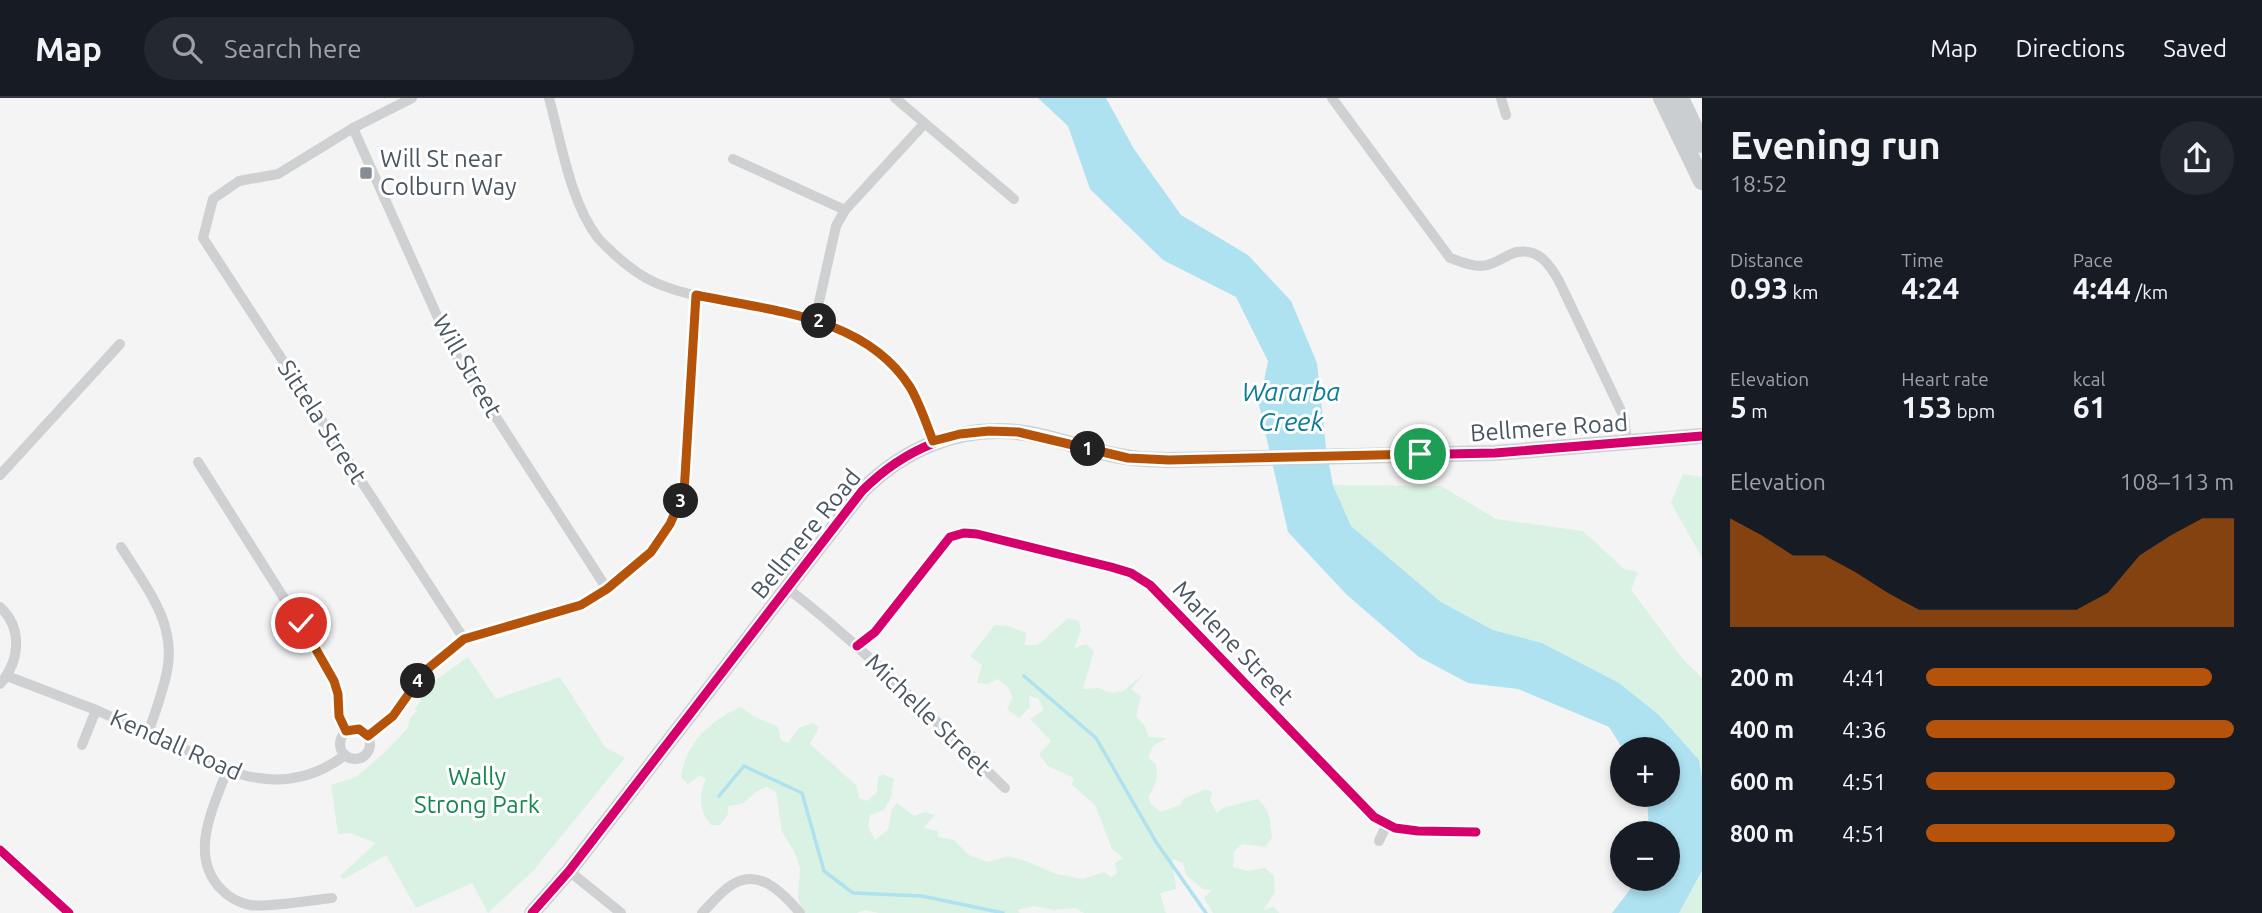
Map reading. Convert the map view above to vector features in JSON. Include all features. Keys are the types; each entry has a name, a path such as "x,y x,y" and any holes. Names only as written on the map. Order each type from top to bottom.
{"main road":[{"path":"1662,98 1702,181"},
{"path":"1680,98 1702,144"},
{"name":"Bellmere Road","path":"532,913 569,871 870,483 900,459 933,441 960,434 1018,432 1128,458 1169,460 1495,453 1702,436"}],"street":[{"path":"353,128 412,98"},
{"path":"549,98 579,207 598,239 631,269 657,284 696,295 815,320 844,330 869,344 890,361 910,387 933,441"},
{"path":"895,98 1014,199"},
{"path":"1332,98 1450,258 1486,266 1518,252 1532,253 1550,265 1624,417 1627,442"},
{"path":"1501,98 1506,115"},
{"path":"815,320 836,226 845,210 924,124"},
{"name":"Sittela Street","path":"353,128 278,174 239,181 213,199 203,238 464,639"},
{"name":"Will Street","path":"353,128 452,349 607,589"},
{"path":"733,159 845,210"},
{"path":"368,736 393,716 425,671 464,639 581,605 607,589 651,552 670,524 684,493 696,295"},
{"path":"0,475 120,344"},
{"path":"198,462 328,668 338,694 339,716 346,731"},
{"name":"Marlene Street","path":"857,646 876,632 950,537 964,533 1131,573 1150,585 1374,817 1395,828 1476,832"},
{"path":"121,547 159,606 168,638 168,669 148,733"},
{"name":"Michelle Street","path":"787,588 857,646 1005,789"},
{"path":"0,607 8,614 15,630 17,648 4,680"},
{"name":"Kendall Road","path":"4,680 96,710 228,768 260,779 289,780 319,772 345,755"},
{"path":"82,746 96,710"},
{"path":"359,729 368,736 371,744 365,756 357,759 345,755 340,741 346,731 359,729"},
{"path":"228,768 206,826 204,856 214,881 232,899 252,906 332,898"},
{"path":"1379,841 1387,824"},
{"path":"0,850 69,913"},
{"path":"569,871 621,913"},
{"path":"702,913 731,885 744,879 770,884 785,895 800,913"}],"green space":[{"path":"1683,474 1702,477 1702,557 1671,503"},
{"path":"1333,485 1441,486 1496,519 1583,531 1624,569 1638,572 1631,590 1682,658 1702,678 1702,779 1699,760 1680,737 1659,715 1619,683 1542,643 1493,630 1441,602 1351,526"},
{"path":"1068,618 1079,621 1081,631 1074,648 1086,644 1094,651 1083,689 1098,688 1112,693 1123,691 1144,674 1131,689 1141,696 1136,716 1145,726 1149,737 1167,738 1153,746 1148,758 1156,764 1157,769 1156,781 1148,797 1151,804 1160,812 1181,805 1183,799 1206,789 1212,792 1210,801 1217,813 1223,808 1257,799 1265,807 1272,838 1265,847 1242,844 1234,852 1233,867 1248,871 1265,868 1274,876 1275,893 1263,910 1274,907 1279,913 1213,913 1204,898 1212,890 1203,889 1186,875 1183,863 1173,859 1176,889 1160,893 1166,913 1084,913 1075,908 1054,910 1034,906 1017,910 1020,913 879,913 864,910 857,913 804,913 798,899 800,868 794,851 782,832 776,792 767,787 760,789 744,802 728,806 728,814 720,825 711,825 701,803 706,779 700,775 688,784 681,778 688,754 701,735 719,719 741,707 753,716 778,727 781,740 788,743 799,728 812,723 819,727 810,744 856,785 859,798 867,801 877,792 878,777 883,774 894,779 891,797 884,810 870,815 868,827 875,840 888,830 892,809 897,803 914,816 925,812 935,815 923,828 938,831 938,837 954,840 969,855 988,862 1008,856 1056,874 1083,879 1104,872 1111,877 1117,873 1115,863 1123,858 1112,849 1095,805 1072,785 1074,778 1048,766 1039,754 1051,741 1030,719 1044,710 1038,698 1029,696 1030,707 1019,718 1007,709 1013,697 1007,686 998,679 987,684 977,683 982,665 970,656 995,625 1008,626 1026,633 1025,645 1038,645"},
{"name":"Wally Strong Park","path":"468,657 496,699 560,677 605,747 625,758 533,871 488,913 472,883 416,908 386,855 344,879 340,876 376,843 350,833 338,834 331,785 356,777 384,753 408,728 410,718 417,711 415,709 433,682"},
{"path":"1702,871 1702,913 1679,913 1701,874"}],"water":[{"name":"Wararba Creek","path":"1038,98 1106,98 1134,149 1181,215 1248,255 1291,301 1317,363 1326,448 1333,485 1351,526 1441,602 1493,630 1542,643 1619,683 1659,715 1679,737 1615,737 1609,727 1518,689 1468,683 1419,657 1347,595 1288,532 1259,405 1268,361 1236,297 1163,260 1090,189 1068,126"},
{"name":"Wararba Creek","path":"1680,739 1699,760 1702,779 1702,871 1679,913 1612,913 1629,891 1680,891 1680,821 1648,821 1648,807 1680,807"}],"waterway":[{"path":"1024,676 1096,738 1156,842 1206,913"},
{"path":"719,796 744,766 802,793 824,871 853,893 922,896 1003,913"}],"cycle path":[{"path":"532,913 569,871 862,491 896,463 933,444 973,433 1017,432 1112,455 1169,460 1495,453 1702,436"},
{"path":"857,646 875,632 950,537 964,533 1131,573 1150,585 1374,817 1395,828 1476,832"},
{"path":"0,850 69,913"}],"place":[{"name":"Will St near Colburn Way","path":"366,173"}],"route":[{"path":"301,623 334,681 338,694 339,716 346,731 359,729 368,736 393,716 425,671 464,639 581,605 607,589 651,552 670,524 684,493 696,295 815,320 844,330 869,344 890,361 910,387 933,441 960,434 1018,432 1128,458 1169,460 1420,454"}]}
